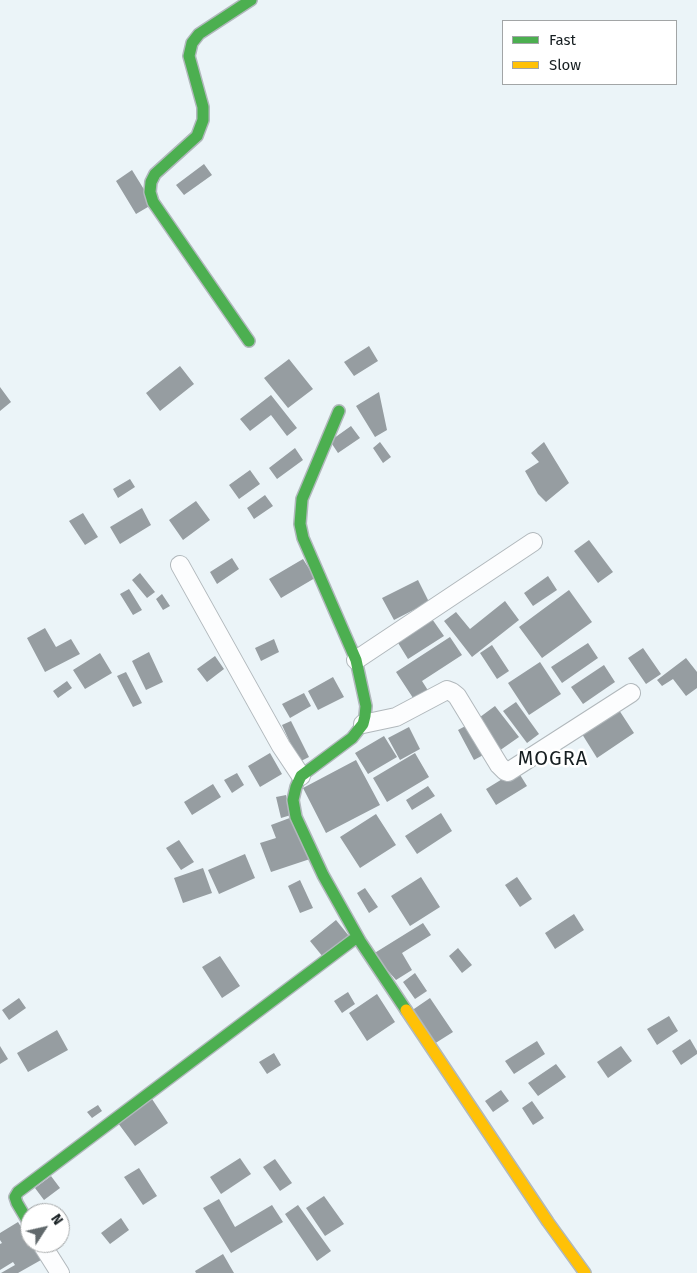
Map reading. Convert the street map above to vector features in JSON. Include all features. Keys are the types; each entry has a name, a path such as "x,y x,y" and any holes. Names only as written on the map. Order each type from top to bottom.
{"street":[{"path":"249,341 153,202 150,192 151,182 155,174 197,136 204,120 203,107 189,56 192,43 199,34 251,0"},
{"path":"339,411 302,499 300,524 303,538 356,660 366,706 366,716 363,724 352,738 301,776 293,800 296,817 323,875 357,937 548,1222 585,1273"},
{"path":"356,660 533,542"},
{"path":"180,566 281,746 301,776"},
{"path":"363,724 396,717 447,690 457,696 499,766 508,772 631,693"},
{"path":"20,1208 15,1197 18,1192 357,937"},
{"path":"47,1253 60,1273"}],"building":[{"path":"204,164 212,175 184,195 176,185"},
{"path":"132,170 153,204 136,214 116,181"},
{"path":"369,346 378,361 354,376 344,362"},
{"path":"289,359 313,389 288,408 264,378"},
{"path":"180,366 194,384 160,411 146,393"},
{"path":"0,387 11,402 0,411"},
{"path":"379,392 387,430 375,437 356,406"},
{"path":"271,395 297,428 287,436 271,415 250,431 240,419"},
{"path":"351,426 360,438 338,453 330,441"},
{"path":"380,442 391,457 383,463 373,448"},
{"path":"544,442 569,483 546,502 538,494 525,471 539,462 531,453"},
{"path":"295,448 303,460 277,479 269,468"},
{"path":"250,470 260,484 239,499 229,485"},
{"path":"130,479 135,487 118,498 113,489"},
{"path":"265,495 273,506 254,519 247,508"},
{"path":"196,501 210,520 183,540 169,520"},
{"path":"142,508 151,525 120,544 110,527"},
{"path":"83,513 98,537 85,545 69,521"},
{"path":"589,540 613,572 598,583 574,551"},
{"path":"232,558 239,569 217,584 210,572"},
{"path":"303,559 315,578 281,598 269,579"},
{"path":"140,573 155,592 147,598 132,580"},
{"path":"548,576 557,590 533,606 524,593"},
{"path":"418,580 429,602 394,620 382,598"},
{"path":"129,589 142,610 133,615 120,594"},
{"path":"569,590 592,622 542,658 519,627"},
{"path":"162,594 170,606 163,610 156,599"},
{"path":"505,601 519,620 472,657 444,621 456,612 470,629"},
{"path":"430,616 444,636 408,659 395,638"},
{"path":"45,628 56,647 71,639 80,654 45,672 27,638"},
{"path":"450,637 462,655 422,681 429,692 415,701 396,672"},
{"path":"274,639 279,652 261,661 255,648"},
{"path":"588,643 598,658 562,683 551,667"},
{"path":"492,645 509,671 497,679 480,653"},
{"path":"643,648 661,674 646,684 628,658"},
{"path":"149,652 163,682 146,690 132,661"},
{"path":"100,653 112,673 85,689 73,670"},
{"path":"215,656 224,669 207,682 197,669"},
{"path":"686,658 697,672 697,688 686,696 673,679 662,686 657,680"},
{"path":"540,662 561,694 529,715 508,683"},
{"path":"604,665 615,682 583,704 571,687"},
{"path":"126,672 142,703 133,707 117,676"},
{"path":"333,677 344,697 318,710 308,691"},
{"path":"67,681 72,688 58,698 53,691"},
{"path":"304,693 311,706 290,718 282,704"},
{"path":"516,702 539,734 527,743 503,711"},
{"path":"495,706 519,737 499,751 476,720"},
{"path":"619,710 634,733 597,758 582,734"},
{"path":"291,721 309,757 299,762 282,725"},
{"path":"471,723 487,753 474,760 458,730"},
{"path":"409,727 420,749 400,760 388,738"},
{"path":"384,736 397,757 368,774 355,753"},
{"path":"270,753 282,774 260,787 248,766"},
{"path":"415,753 429,777 387,802 373,778"},
{"path":"356,760 380,805 326,833 303,788"},
{"path":"517,770 527,786 496,805 486,789"},
{"path":"237,773 244,785 232,793 224,780"},
{"path":"213,784 221,797 192,815 184,802"},
{"path":"428,786 435,796 412,810 406,800"},
{"path":"286,795 291,815 281,818 276,797"},
{"path":"441,813 452,831 417,854 405,836"},
{"path":"376,814 396,845 360,868 340,837"},
{"path":"295,816 310,859 271,872 260,843 276,838 271,825"},
{"path":"179,840 194,862 181,870 166,848"},
{"path":"245,854 255,878 219,894 208,870"},
{"path":"203,868 212,893 183,903 174,878"},
{"path":"421,877 440,907 410,926 391,896"},
{"path":"517,877 532,899 520,907 505,885"},
{"path":"300,880 313,908 300,913 288,886"},
{"path":"365,888 378,907 369,913 357,893"},
{"path":"574,914 584,930 555,949 545,933"},
{"path":"336,920 349,936 323,957 310,941"},
{"path":"423,923 431,935 402,953 412,970 396,980 373,954"},
{"path":"458,948 472,965 462,973 449,956"},
{"path":"220,956 240,986 222,998 202,967"},
{"path":"415,973 427,991 415,999 403,982"},
{"path":"348,992 355,1004 342,1013 334,1001"},
{"path":"377,994 395,1022 367,1041 349,1013"},
{"path":"19,998 26,1008 9,1020 2,1010"},
{"path":"430,998 453,1032 434,1044 411,1011"},
{"path":"669,1016 678,1031 657,1045 647,1029"},
{"path":"57,1030 68,1050 28,1072 17,1053"},
{"path":"690,1039 697,1054 681,1065 672,1051"},
{"path":"537,1041 545,1054 514,1074 505,1061"},
{"path":"0,1046 8,1059 0,1064"},
{"path":"621,1046 632,1061 608,1078 597,1062"},
{"path":"274,1053 281,1065 267,1074 259,1062"},
{"path":"556,1064 566,1077 538,1096 528,1083"},
{"path":"501,1090 509,1101 493,1112 485,1101"},
{"path":"152,1099 168,1123 135,1146 118,1123"},
{"path":"532,1101 544,1118 533,1125 522,1108"},
{"path":"98,1105 102,1111 92,1118 87,1112"},
{"path":"240,1158 251,1174 221,1194 210,1177"},
{"path":"275,1159 292,1183 280,1191 263,1167"},
{"path":"139,1168 157,1196 143,1205 124,1177"},
{"path":"51,1176 60,1188 44,1200 35,1188"},
{"path":"324,1196 344,1224 325,1236 306,1208"},
{"path":"219,1199 235,1227 272,1205 283,1222 231,1253 203,1208"},
{"path":"298,1205 331,1251 317,1261 285,1214"},
{"path":"121,1218 129,1230 110,1244 101,1233"},
{"path":"18,1222 20,1225 20,1253 37,1253 41,1260 18,1273 1,1273 15,1265 13,1262 0,1270 0,1244 2,1243 0,1233"},
{"path":"223,1254 234,1273 196,1273 195,1271"}],"traffic: fast":[{"path":"249,341 153,202 150,192 151,182 155,174 197,136 203,120 203,107 189,56 192,43 199,34 251,0"},
{"path":"339,411 302,499 300,524 303,538 356,660 366,706 365,716 363,724 352,738 301,776 293,800 296,817 323,875 360,941 406,1010"},
{"path":"20,1208 15,1197 18,1192 357,937"}],"traffic: slow":[{"path":"406,1010 548,1222 585,1273"}],"district":[{"name":"MOGRA","path":"553,759"}]}
